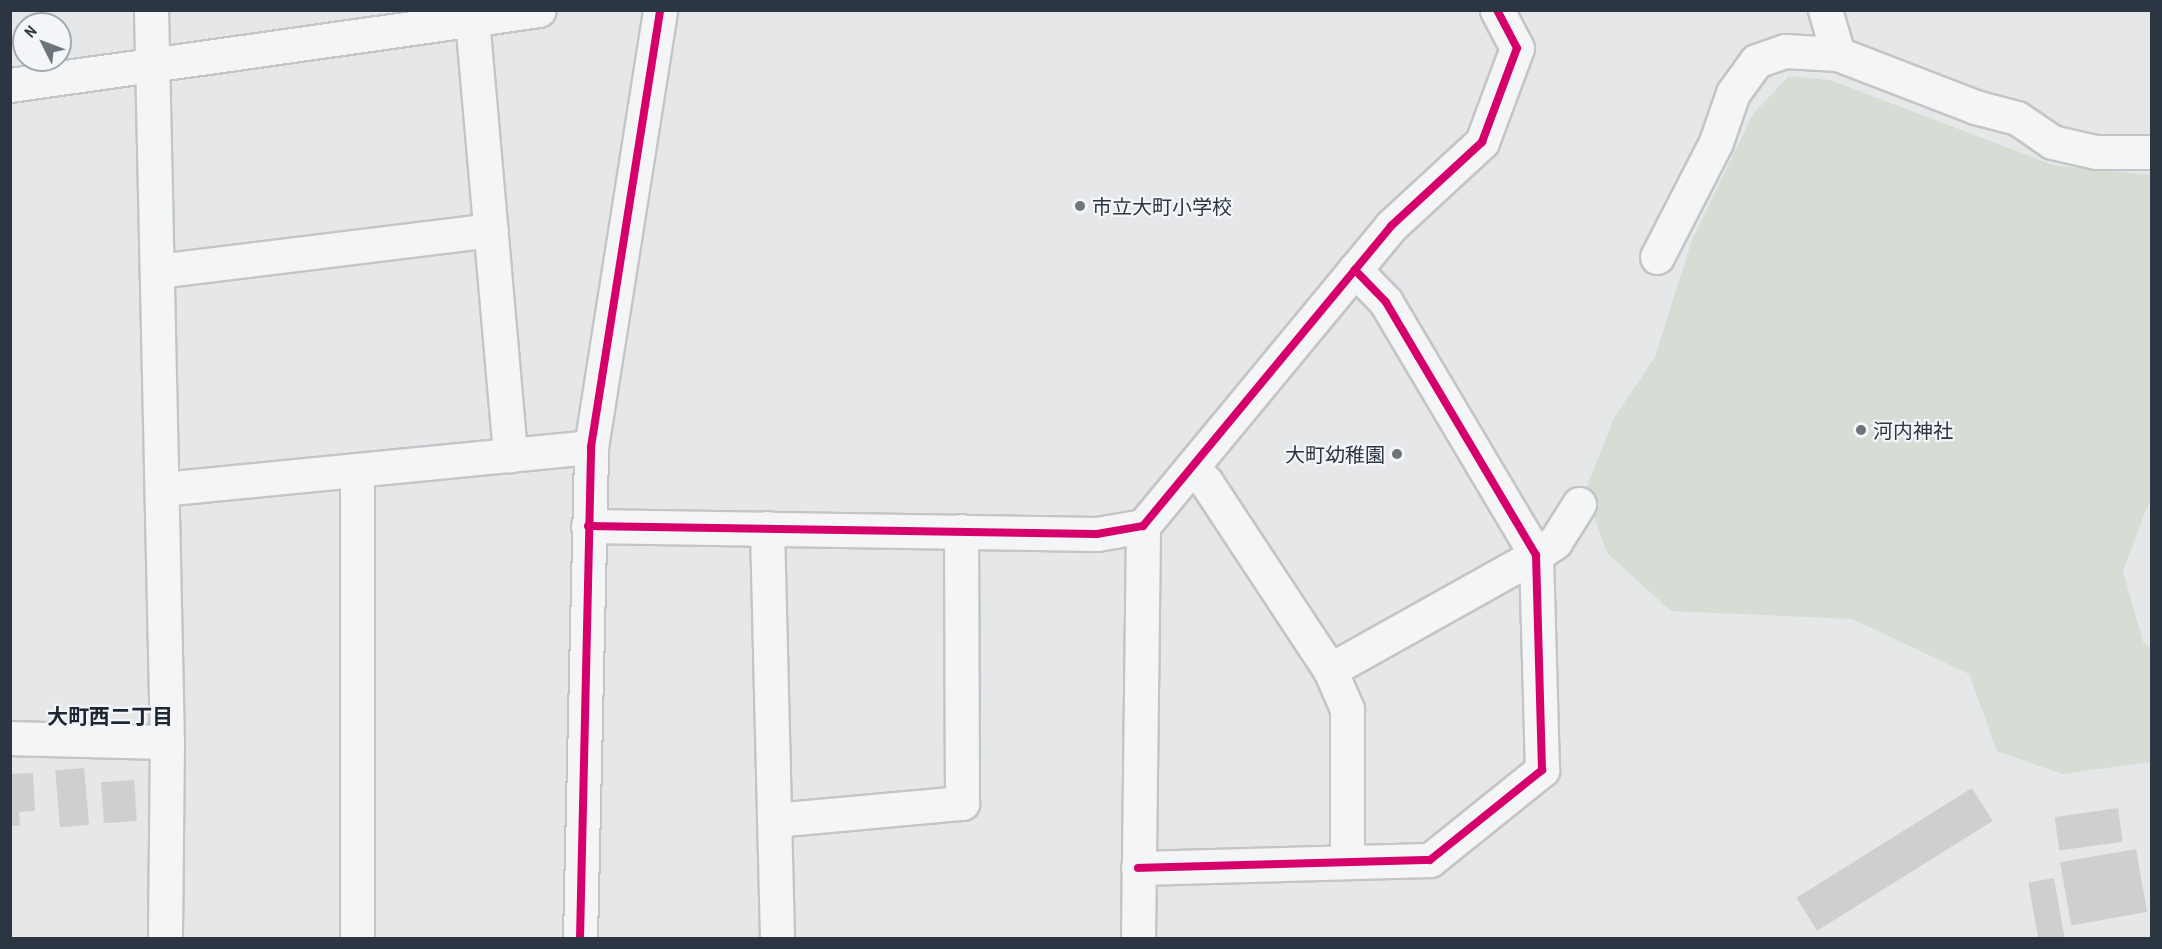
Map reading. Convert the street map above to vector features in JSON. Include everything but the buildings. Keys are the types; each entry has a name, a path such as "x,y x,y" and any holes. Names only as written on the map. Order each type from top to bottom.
{"street":[{"path":"151,10 166,742 165,939"},
{"path":"10,85 153,62 539,10"},
{"path":"580,939 591,447 660,10"},
{"path":"1138,939 1143,526 1391,226 1482,142 1517,48 1497,10"},
{"path":"1825,10 1838,54"},
{"path":"472,19 510,455"},
{"path":"1658,257 1716,142 1733,93 1756,61 1785,51 1838,54 1975,107 2017,118 2052,142 2096,152 2151,152"},
{"path":"157,271 490,230"},
{"path":"1138,868 1430,860 1542,770 1536,555 1386,302 1355,270"},
{"path":"162,489 591,447"},
{"path":"1191,468 1206,482 1330,670 1347,709 1347,862"},
{"path":"357,470 357,939"},
{"path":"1330,670 1536,555 1555,542 1579,504"},
{"path":"588,526 1097,534 1143,526"},
{"path":"767,528 777,939"},
{"path":"774,820 962,803 961,531"},
{"path":"10,738 166,742"}],"shaded area":[{"path":"1789,76 1830,80 2053,165 2151,175 2151,497 2123,571 2143,642 2151,648 2151,762 2062,774 1997,751 1969,674 1852,619 1671,611 1607,553 1585,491 1614,418 1655,357 1692,240 1753,114"}],"cycle path":[{"path":"580,938 591,447 660,10"},
{"path":"588,526 1097,534 1143,526 1391,226 1482,142 1517,48 1497,10"},
{"path":"1138,868 1430,860 1542,770 1536,555 1386,302 1355,270"}],"place":[{"name":"市立大町小学校","path":"1080,206"},
{"name":"河内神社","path":"1861,430"},
{"name":"大町幼稚園","path":"1397,454"}],"district":[{"name":"大町西二丁目","path":"110,717"}]}
